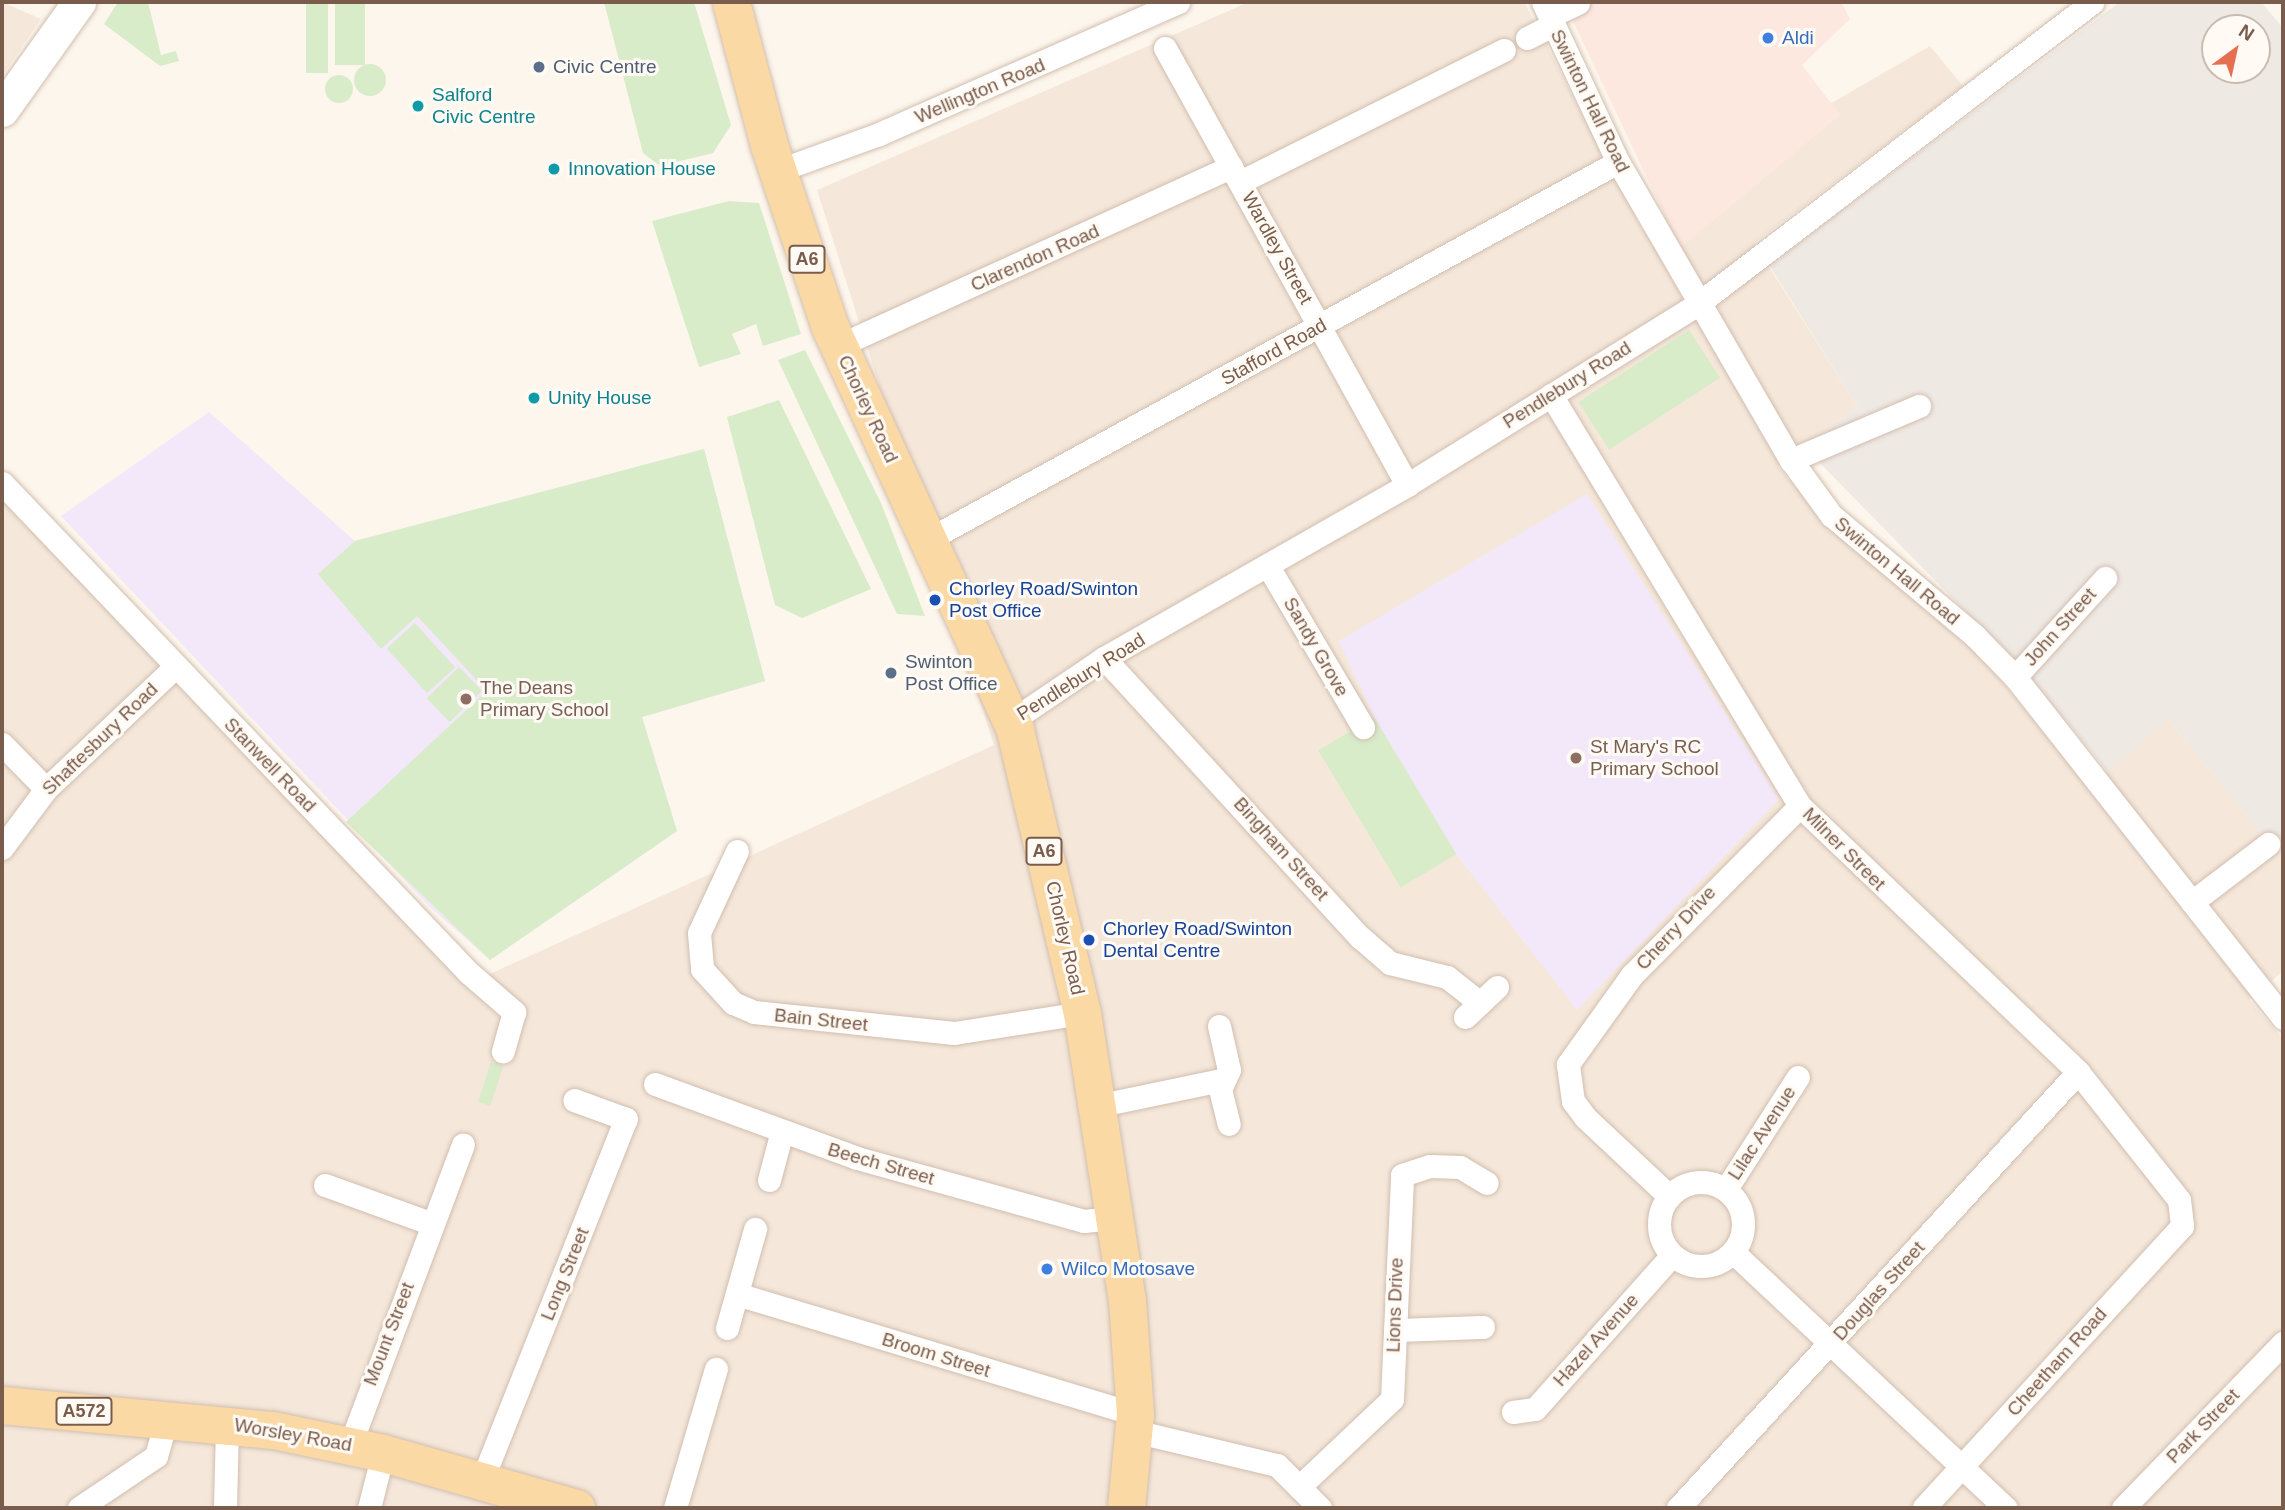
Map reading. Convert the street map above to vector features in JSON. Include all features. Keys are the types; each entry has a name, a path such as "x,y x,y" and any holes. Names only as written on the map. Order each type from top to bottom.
{"main road":[{"path":"2,110 79,2"},
{"name":"Chorley Road","path":"731,2 777,171 838,346 1011,722 1082,1013 1113,1218 1135,1422 1126,1508"},
{"name":"Worsley Road","path":"2,1405 227,1424 366,1449 576,1508"}],"street":[{"name":"Wellington Road","path":"777,171 879,134 1178,2"},
{"name":"Pendlebury Road","path":"1011,722 1104,658 1269,568 1699,303 2092,2"},
{"path":"1527,38 1548,14 1578,3"},
{"name":"Swinton Hall Road","path":"1548,14 1618,162 1791,460 1831,515 1975,636 2015,677 2283,1018"},
{"name":"Wardley Street","path":"1165,48 1407,485"},
{"name":"Clarendon Road","path":"838,346 1235,175 1504,50"},
{"name":"Stafford Road","path":"929,539 1618,162"},
{"name":"Milner Street","path":"1550,396 1800,806 2078,1072 2154,1163 2181,1213"},
{"path":"1791,460 1919,406"},
{"name":"Stanwell Road","path":"2,483 469,973 514,1012 503,1051"},
{"name":"Sandy Grove","path":"1269,568 1363,727"},
{"name":"John Street","path":"2015,677 2105,578"},
{"name":"Bingham Street","path":"1104,658 1360,937 1390,963 1447,977 1481,1002"},
{"name":"Shaftesbury Road","path":"2,848 46,789 176,666"},
{"path":"2,744 46,789"},
{"name":"Cherry Drive","path":"1669,1196 1585,1116 1570,1091 1568,1064 1632,975 1800,806"},
{"path":"2192,902 2269,844"},
{"name":"Bain Street","path":"737,851 699,933 702,969 733,1003 754,1012 954,1033 1082,1013"},
{"path":"1096,1106 1222,1080 1229,1070 1219,1026"},
{"name":"Douglas Street","path":"1678,1508 2078,1072"},
{"name":"Lilac Avenue","path":"1726,1189 1798,1077"},
{"path":"1222,1080 1229,1124"},
{"name":"Beech Street","path":"655,1084 781,1135 1084,1221 1113,1218"},
{"name":"Long Street","path":"482,1480 626,1119 574,1100"},
{"path":"769,1180 781,1135"},
{"name":"Mount Street","path":"369,1508 366,1449 430,1223 463,1145"},
{"name":"Lions Drive","path":"1299,1487 1392,1399 1402,1175 1430,1166 1460,1167 1487,1183"},
{"path":"1690,1182 1726,1189 1744,1226 1733,1252 1710,1265 1672,1255 1659,1233 1669,1196 1690,1182"},
{"path":"325,1185 430,1223"},
{"name":"Cheetham Road","path":"1924,1508 2182,1226 2181,1213"},
{"path":"727,1328 755,1229"},
{"path":"1733,1252 1833,1341 2006,1508"},
{"name":"Hazel Avenue","path":"1513,1412 1535,1409 1672,1255"},
{"name":"Broom Street","path":"737,1294 1277,1465 1320,1508"},
{"path":"1395,1331 1483,1327"},
{"name":"Park Street","path":"2123,1508 2283,1343"},
{"path":"675,1508 716,1368"},
{"path":"79,1508 156,1457 167,1418"},
{"path":"225,1508 227,1424"}],"shaded area":[{"path":"2,2 41,19 2,76"},
{"path":"1249,2 1524,2 1643,231 1739,173 1828,105 1930,46 1963,86 1754,243 1858,407 1778,467 1840,536 1972,645 2088,787 2168,719 2283,860 2283,971 2249,1000 2283,1039 2283,1508 2,1508 2,494 481,978 994,745 817,190"},
{"path":"1564,2 1841,2 1850,19 1802,65 1840,115 1680,248"},
{"path":"2120,2 2261,2 2283,28 2283,860 2168,719 2108,772 2032,679 1804,447 1858,407 1769,265"},
{"name":"The Deans Primary School","path":"209,412 355,541 704,449 765,681 642,717 677,831 490,960 430,907 61,516"},
{"name":"St Mary's RC Primary School","path":"1587,494 1779,799 1577,1010 1456,854 1374,717 1339,641"}],"green space":[{"path":"118,2 148,2 161,55 176,51 179,61 160,66 104,24"},
{"path":"306,2 328,2 328,73 306,73"},
{"path":"335,2 365,2 365,65 335,65"},
{"path":"604,2 694,2 731,125 713,153 660,166 643,153"},
{"path":"370,64 381,69 386,80 381,91 370,96 359,91 354,80 359,69"},
{"path":"339,75 349,79 353,89 349,99 339,103 329,99 325,89 329,79"},
{"path":"729,201 759,203 801,334 763,346 756,324 732,334 741,354 699,367 652,221"},
{"path":"1689,330 1720,378 1609,450 1578,402"},
{"path":"805,350 881,503 925,616 897,614 778,360"},
{"path":"779,400 871,589 802,618 775,605 727,417"},
{"name":"The Deans Primary School","path":"704,449 765,681 642,717 677,831 490,960 346,822 487,691 417,616 381,649 318,574 355,541"},
{"path":"415,623 455,668 427,693 387,648"},
{"path":"459,667 482,691 450,722 427,698"},
{"path":"1374,717 1456,854 1401,888 1318,750"},
{"path":"491,1062 503,1066 490,1106 478,1102"}],"place":[{"name":"Aldi","path":"1768,38"},
{"name":"Civic Centre","path":"539,67"},
{"name":"Salford Civic Centre","path":"418,106"},
{"name":"Innovation House","path":"554,169"},
{"name":"Unity House","path":"534,398"},
{"name":"Chorley Road/Swinton Post Office","path":"935,600"},
{"name":"Swinton Post Office","path":"891,673"},
{"name":"The Deans Primary School","path":"466,699"},
{"name":"St Mary's RC Primary School","path":"1576,758"},
{"name":"Chorley Road/Swinton Dental Centre","path":"1089,940"},
{"name":"Wilco Motosave","path":"1047,1269"}]}
